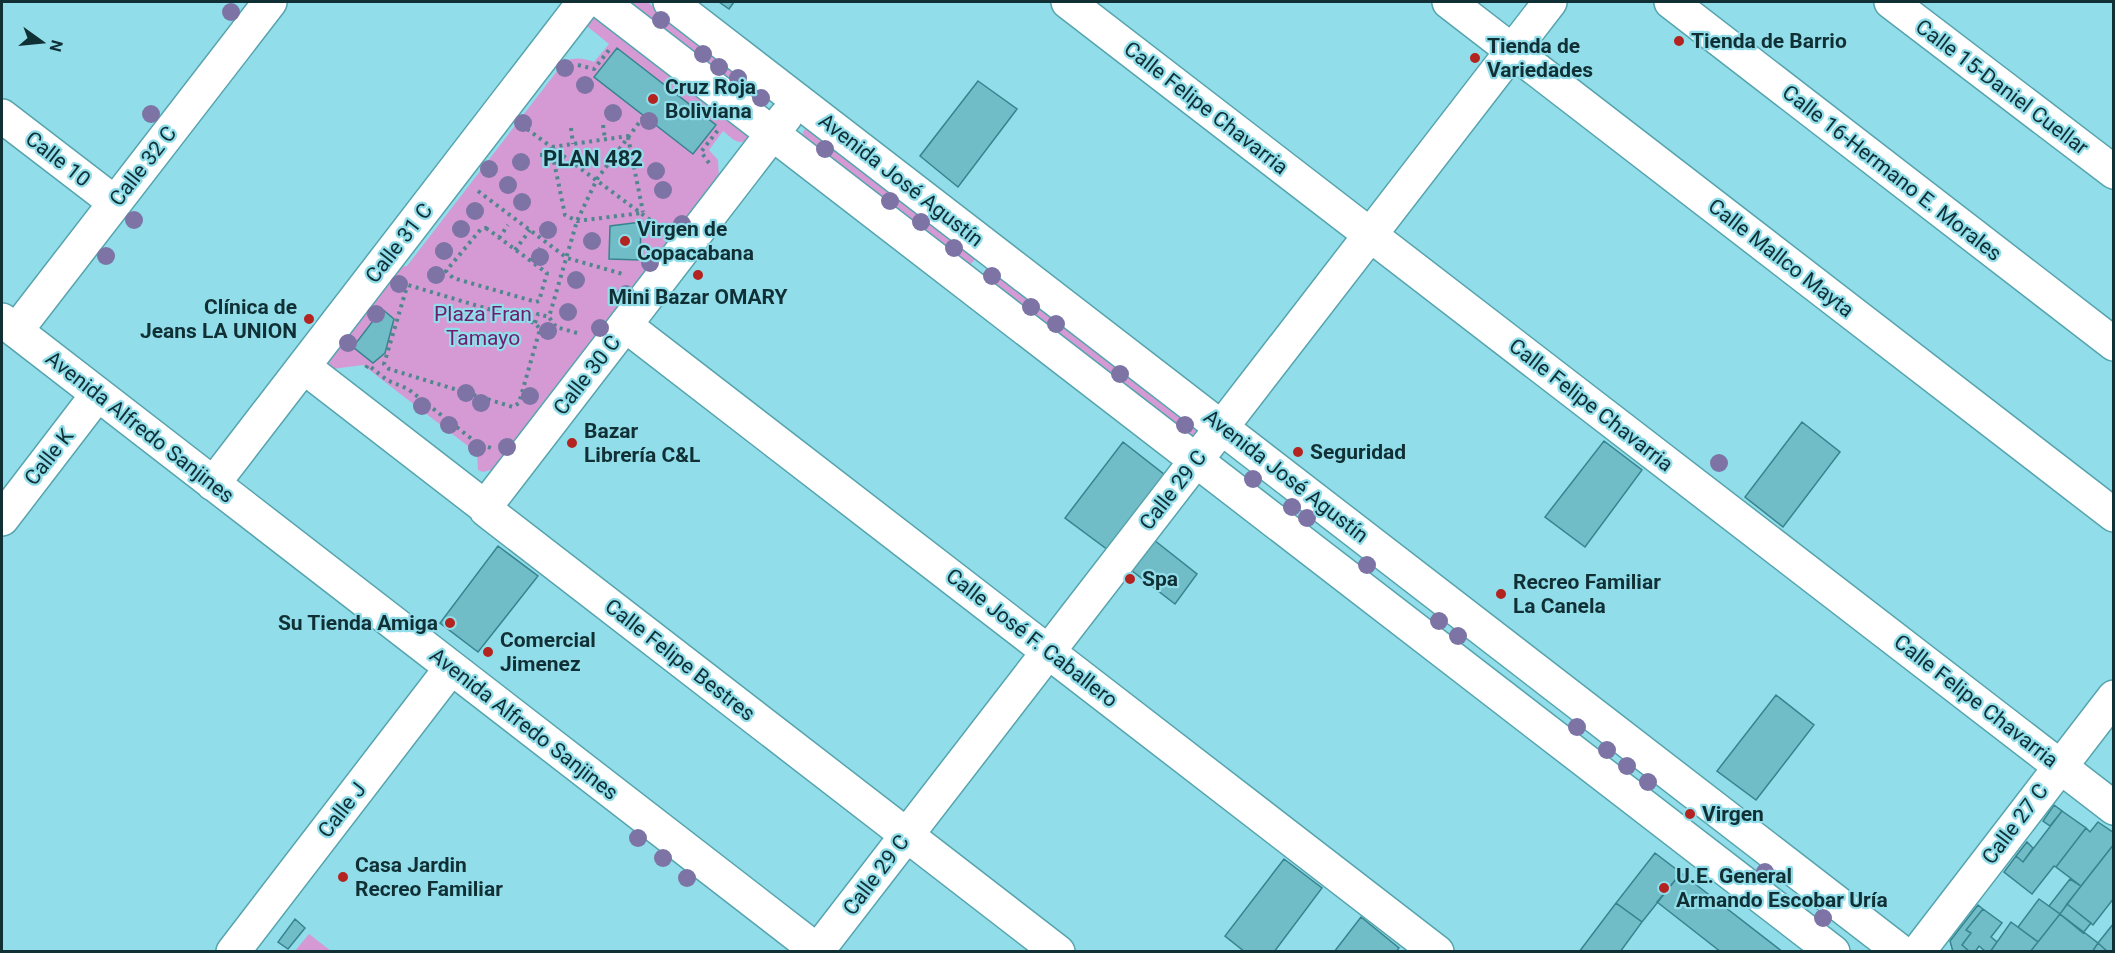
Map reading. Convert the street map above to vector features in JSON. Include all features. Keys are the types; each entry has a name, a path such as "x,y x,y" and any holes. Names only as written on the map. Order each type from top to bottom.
{"street":[{"name":"Calle 32 C","path":"9,326 114,202 270,2"},
{"name":"Calle 31 C","path":"213,484 584,2"},
{"name":"Avenida José Agustín","path":"602,2 1833,951"},
{"name":"Avenida José Agustín","path":"670,2 1901,951"},
{"name":"Calle Felipe Chavarria","path":"1068,2 2114,808"},
{"name":"Calle Mallco Mayta","path":"1449,2 2114,515"},
{"name":"Calle 29 C","path":"808,948 907,835 1550,2"},
{"name":"Calle 16-Hermano E. Morales","path":"1671,2 2114,344"},
{"name":"Calle 15-Daniel Cuellar","path":"1891,2 2114,172"},
{"name":"Calle 30 C","path":"485,507 798,100"},
{"name":"Calle 10","path":"2,116 114,202"},
{"name":"Calle José F. Caballero","path":"625,325 1437,951"},
{"name":"Avenida Alfredo Sanjines","path":"9,326 808,948"},
{"name":"Calle Felipe Bestres","path":"304,367 1058,951"},
{"name":"Calle K","path":"2,519 98,394"},
{"name":"Calle J","path":"233,951 451,668"},
{"path":"1518,707 1542,675"},
{"name":"Calle 27 C","path":"1918,951 2114,697"}],"path":[{"path":"573,67 579,65 594,69 611,47"},
{"path":"549,316 577,221 597,179 644,116"},
{"path":"710,166 707,158 701,152 724,123"},
{"path":"603,125 605,139"},
{"path":"571,128 573,144"},
{"path":"530,131 661,227"},
{"path":"551,147 628,136"},
{"path":"628,136 643,213"},
{"path":"551,147 565,215 561,222"},
{"path":"540,155 552,153"},
{"path":"634,169 641,168"},
{"path":"482,194 567,258 624,274"},
{"path":"565,215 577,221 643,213"},
{"path":"499,238 508,225"},
{"path":"486,228 547,273 547,276 539,301 536,302 505,295 453,278 446,271 462,249 480,230 486,228"},
{"path":"515,250 530,230"},
{"path":"531,261 540,248"},
{"path":"547,276 553,278"},
{"path":"409,283 535,323 540,329 519,403 513,407 389,369 384,364 409,283"},
{"path":"535,323 538,314 549,316 556,327 579,334"},
{"path":"366,368 368,365 387,380 408,389 477,443 490,448"}],"green space":[{"path":"625,2 647,2 767,94 768,103 758,105"},
{"name":"Plaza Fran Tamayo","path":"591,15 597,15 749,134 748,140 738,142 723,131 709,150 718,160 719,179 494,469 483,472 478,470 477,453 363,365 332,369 326,362 397,267 407,266 564,62 579,59 594,62 609,44 588,27 586,23"},
{"path":"809,128 978,256 969,266 804,140 802,135 804,130"},
{"path":"990,265 1199,429 1198,433 1193,437 1189,435 981,276"},
{"path":"309,934 331,951 295,951"}],"building":[{"path":"719,2 734,2 729,9"},
{"name":"Cruz Roja Boliviana","path":"617,48 716,125 693,154 594,77"},
{"path":"978,81 1017,109 958,187 920,156"},
{"name":"Virgen de Copacabana","path":"641,222 640,260 609,259 610,226"},
{"path":"382,309 394,319 385,353 373,363 353,347"},
{"path":"1802,422 1840,452 1783,527 1745,497"},
{"path":"1604,441 1642,470 1585,547 1545,517"},
{"path":"1123,442 1165,475 1108,550 1065,518"},
{"path":"1154,540 1197,574 1175,604 1131,570"},
{"path":"498,546 538,576 478,652 440,623"},
{"path":"1776,695 1814,725 1756,800 1717,771"},
{"path":"2054,805 2062,811 2050,826 2043,821"},
{"path":"2062,811 2086,828 2032,894 2004,872 2016,856 2023,862"},
{"path":"2098,822 2114,833 2114,844 2081,886 2056,867 2086,828 2090,832"},
{"path":"2027,842 2033,848 2023,862 2016,856"},
{"path":"2114,844 2114,898 2093,925 2067,904"},
{"path":"1655,853 1681,873 1642,922 1616,903"},
{"path":"1284,859 1322,888 1274,952 1245,952 1225,936"},
{"path":"1681,873 1783,952 1721,952 1657,902"},
{"path":"2070,879 2081,886 2060,914 2049,906"},
{"path":"2039,899 2060,914 2038,942 2018,927"},
{"path":"1616,903 1642,922 1620,952 1579,952"},
{"path":"2067,904 2091,923 2083,933 2060,914"},
{"path":"1978,905 1983,909 1966,930 1971,933 1962,945 1970,952 1953,952 1950,941"},
{"path":"1983,909 2002,923 1991,937 1997,942 1990,952 1986,952 1979,946 1975,952 1970,952 1962,945 1971,933 1966,930"},
{"path":"2060,914 2098,943 2092,952 2030,952"},
{"path":"1361,917 1399,948 1396,952 1334,952"},
{"path":"295,919 305,928 288,949 278,942"},
{"path":"2011,922 2038,942 2030,952 1990,952"},
{"path":"2114,923 2114,952 2108,952 2098,943"},
{"path":"2098,943 2108,952 2092,952"}],"place":[{"name":"Tienda de Barrio","path":"1679,41"},
{"name":"Tienda de Variedades","path":"1475,58"},
{"name":"Cruz Roja Boliviana","path":"653,99"},
{"name":"Virgen de Copacabana","path":"625,241"},
{"name":"Mini Bazar OMARY","path":"698,275"},
{"name":"Clínica de Jeans LA UNION","path":"309,319"},
{"name":"Bazar Librería C&L","path":"572,443"},
{"name":"Seguridad","path":"1298,452"},
{"name":"Spa","path":"1130,579"},
{"name":"Recreo Familiar La Canela","path":"1501,594"},
{"name":"Su Tienda Amiga","path":"450,623"},
{"name":"Comercial Jimenez","path":"488,652"},
{"name":"Virgen","path":"1690,814"},
{"name":"Casa Jardin Recreo Familiar","path":"343,877"},
{"name":"U.E. General Armando Escobar Uría","path":"1664,888"}],"district":[{"name":"PLAN 482","path":"593,158"}]}
